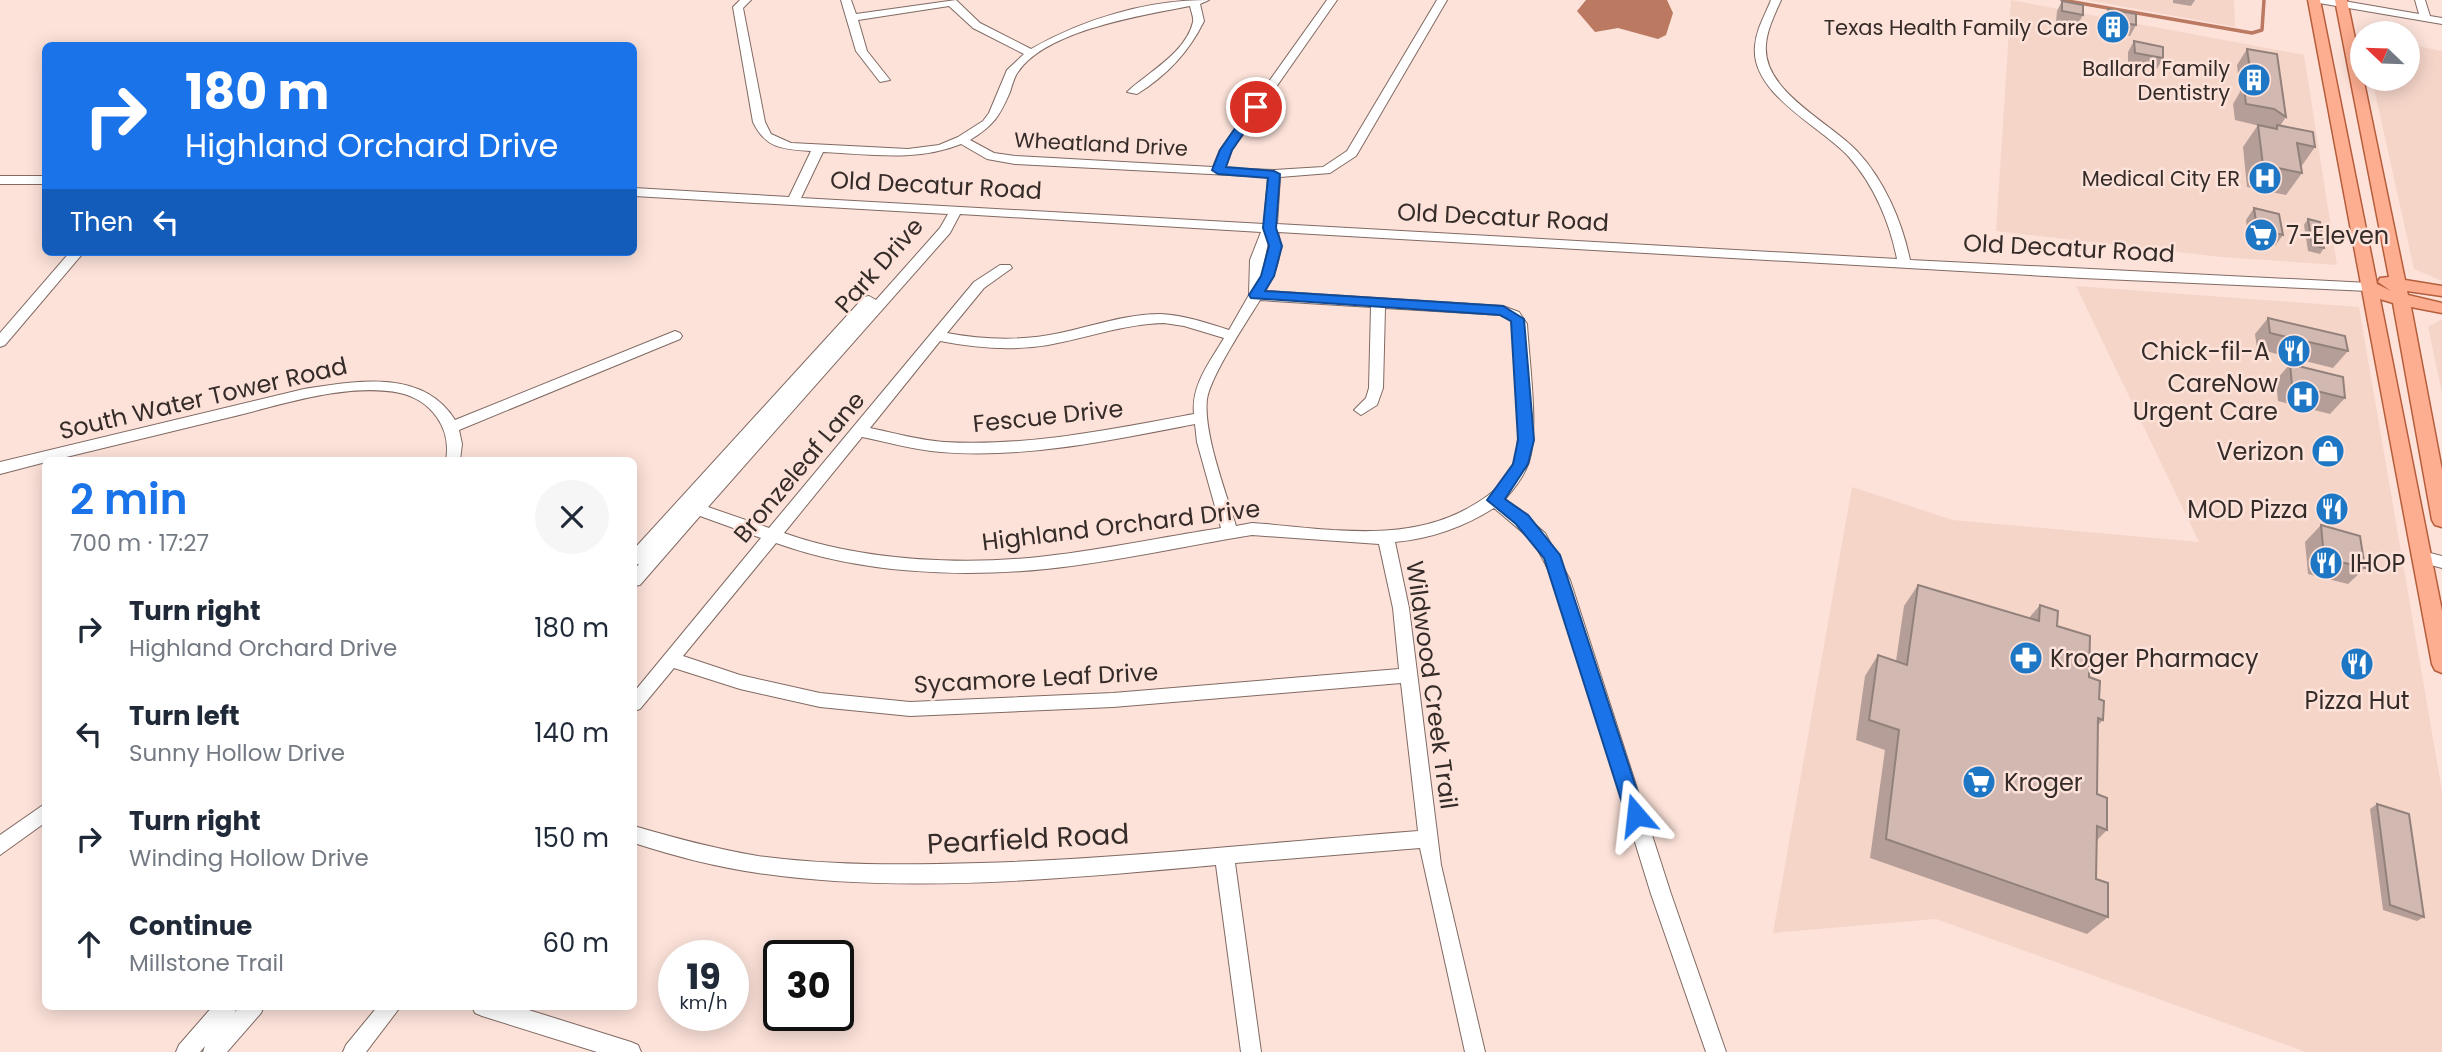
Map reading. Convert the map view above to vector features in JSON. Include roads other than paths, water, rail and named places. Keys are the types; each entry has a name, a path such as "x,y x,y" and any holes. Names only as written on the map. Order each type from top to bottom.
{"main road":[{"path":"2314,0 2369,288 2432,560 2442,664"},
{"path":"2341,2 2350,45"},
{"path":"2326,69 2350,76"},
{"path":"2360,91 2442,520"},
{"path":"2342,154 2375,160"},
{"name":"Old Decatur Road","path":"2369,288 2442,291"},
{"name":"Old Decatur Road","path":"2399,291 2442,308"}],"street":[{"path":"746,0 738,7 759,121 772,140 818,149 908,153 942,148 962,140 996,114 1013,70 1032,53 1100,20 1199,1 1199,21 1192,34 1155,79 1133,92"},
{"path":"846,0 853,18 856,47 870,68 884,80"},
{"path":"1218,170 1226,150 1332,0"},
{"name":"Wheatland Drive","path":"962,140 991,156 1015,160 1274,174 1326,170 1352,153 1442,0"},
{"path":"1776,0 1760,44 1760,55 1768,72 1777,88 1854,155 1873,185 1901,245 1904,264"},
{"path":"2319,0 2442,21"},
{"path":"2420,0 2426,19"},
{"path":"853,18 951,1 972,23 1000,40 1032,53"},
{"path":"793,202 818,149"},
{"path":"1230,531 1200,418 1200,400 1206,379 1267,276 1275,246 1270,228 1274,174"},
{"path":"0,180 42,180"},
{"name":"Old Decatur Road","path":"637,192 2369,288"},
{"name":"Park Drive","path":"637,556 690,507 945,230 956,211"},
{"path":"0,342 73,256"},
{"name":"Bronzeleaf Lane","path":"637,700 979,285 1005,268"},
{"path":"1256,295 1378,303 1376,388 1371,401 1361,410"},
{"name":"Highland Orchard Drive","path":"690,507 770,537 878,561 960,568 1046,563 1230,531 1272,528 1386,537 1446,527 1494,500 1510,483 1521,464 1526,440 1520,324 1514,315 1503,311 1378,303"},
{"path":"938,336 974,344 1011,344 1056,338 1118,323 1154,318 1172,319 1233,336"},
{"path":"453,457 452,427 675,336"},
{"name":"South Water Tower Road","path":"45,457 304,394 353,387 409,390 436,403 452,427"},
{"name":"Fescue Drive","path":"859,431 941,447 1007,447 1079,439 1200,418"},
{"name":"South Water Tower Road","path":"0,468 42,458"},
{"path":"1494,500 1539,537 1562,580 1661,894 1716,1052"},
{"name":"Park Drive","path":"637,576 690,507"},
{"name":"Wildwood Creek Trail","path":"1386,537 1401,608 1428,839 1454,970 1475,1052"},
{"name":"Sycamore Leaf Drive","path":"669,659 740,682 820,700 910,709 1113,700 1409,675"},
{"path":"0,846 42,814"},
{"name":"Pearfield Road","path":"637,836 678,848 776,867 896,874 1029,869 1428,839"},
{"path":"1224,856 1251,1052"},
{"path":"186,1052 223,1010"},
{"path":"213,1052 250,1010"},
{"path":"353,1052 388,1010"},
{"path":"495,1010 631,1052"}],"waterway":[{"path":"2062,0 2252,33 2262,30 2264,0"}],"place":[{"name":"Texas Health Family Care","path":"2113,27"},
{"name":"Ballard Family Dentistry","path":"2254,80"},
{"name":"Medical City ER","path":"2265,178"},
{"name":"7-Eleven","path":"2261,235"},
{"name":"Chick-fil-A","path":"2294,351"},
{"name":"CareNow Urgent Care","path":"2303,397"},
{"name":"Verizon","path":"2328,451"},
{"name":"MOD Pizza","path":"2332,509"},
{"name":"IHOP","path":"2326,563"},
{"name":"Kroger Pharmacy","path":"2026,658"},
{"name":"Pizza Hut","path":"2357,664"},
{"name":"Kroger","path":"1979,782"}]}
